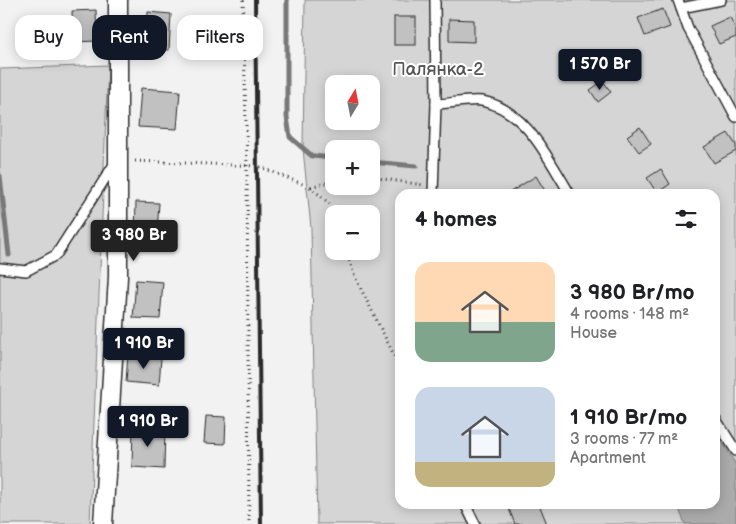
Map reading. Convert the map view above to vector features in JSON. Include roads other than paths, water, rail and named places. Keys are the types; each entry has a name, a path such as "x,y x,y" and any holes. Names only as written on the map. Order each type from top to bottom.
{"street":[{"path":"103,524 118,277 116,160 118,0"}],"lane":[{"path":"433,189 436,104 435,0"},
{"path":"721,0 679,4 688,28 736,117"},
{"path":"436,104 482,101 508,112 529,130 567,189"},
{"path":"0,268 26,271 56,255 116,160"},
{"path":"720,426 736,451"},
{"path":"468,509 475,524"}],"waterway":[{"path":"287,0 287,117 290,137 312,156 325,157"},
{"path":"380,163 416,166"},
{"path":"0,176 9,255"}],"railway":[{"path":"255,0 261,524"}],"park label":[{"name":"Палянка-2","path":"438,69"}]}
